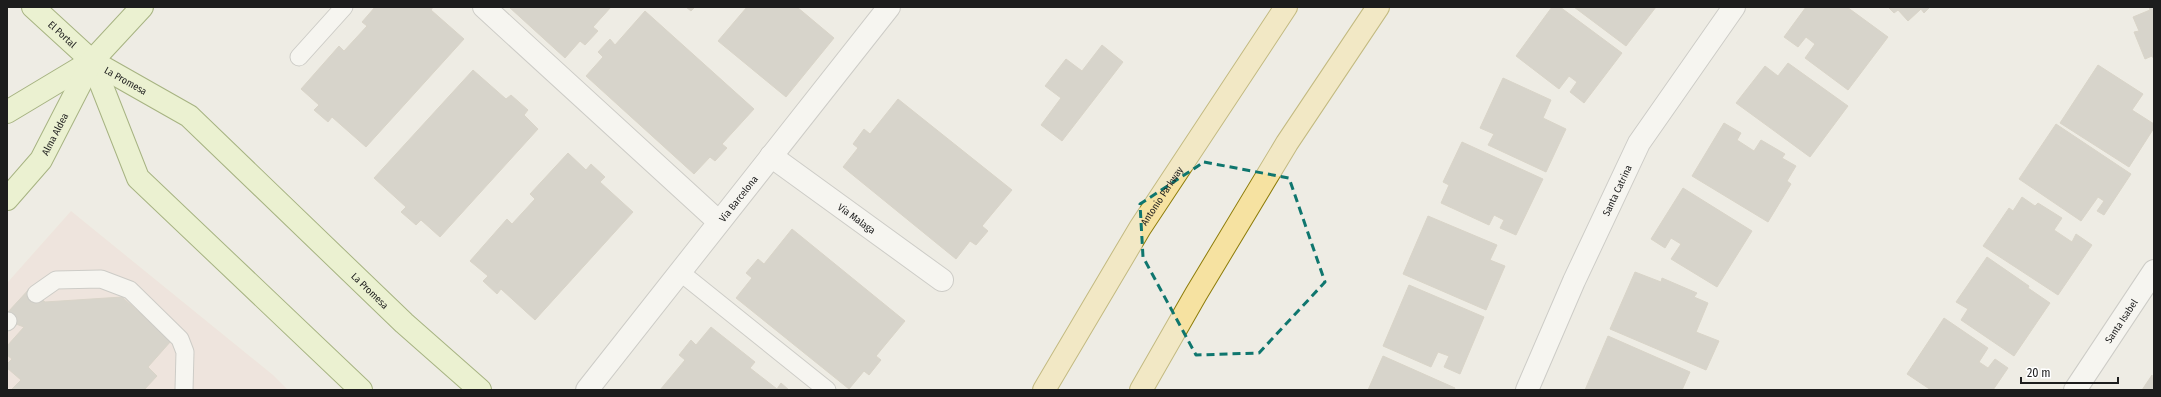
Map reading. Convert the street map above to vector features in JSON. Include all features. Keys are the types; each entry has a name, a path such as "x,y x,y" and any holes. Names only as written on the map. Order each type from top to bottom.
{"main road":[{"name":"El Portal","path":"33,7 92,61"},
{"name":"Alma Aldea","path":"7,199 41,160 92,61 142,7"},
{"name":"Antonio Parkway","path":"1044,390 1140,228 1286,7"},
{"path":"1141,390 1196,294 1287,143 1378,7"},
{"name":"Alma Aldea","path":"7,112 92,61"},
{"name":"La Promesa","path":"92,61 138,178 361,390"},
{"name":"La Promesa","path":"92,61 189,116 404,324 480,390"}],"street":[{"path":"484,7 719,222"},
{"name":"Via Barcelona","path":"587,390 889,7"},
{"name":"Santa Catrina","path":"1527,390 1574,281 1639,143 1734,7"},
{"name":"Via Malaga","path":"771,156 942,280"},
{"name":"Santa Isabel","path":"2075,390 2154,271"}],"lane":[{"path":"299,57 344,7"},
{"path":"680,272 827,390"},
{"path":"36,294 56,280 101,279 130,290 180,339 185,352 184,390"}],"highlighted area":[{"path":"1204,162 1289,178 1325,282 1259,353 1196,355 1143,257 1140,204"}],"shaded area":[{"path":"71,211 273,375 288,390 7,390 7,283"}],"building":[{"path":"375,7 433,7 431,10 464,39 366,147 332,117 328,122 314,110 319,105 301,89 339,46 344,51 367,26 362,22"},
{"path":"509,7 611,7 593,27 598,31 585,45 580,41 565,58"},
{"path":"686,7 695,7 691,11"},
{"path":"747,7 797,7 834,38 786,97 718,41"},
{"path":"1552,7 1560,7 1622,53 1584,103 1570,92 1577,82 1569,76 1559,89 1516,56"},
{"path":"1574,7 1656,7 1626,46"},
{"path":"1806,7 1847,7 1888,37 1848,90 1805,58 1815,44 1806,37 1798,47 1784,37"},
{"path":"1888,7 1930,7 1924,13 1921,9 1908,21 1898,10 1894,13"},
{"path":"2149,7 2154,7 2154,59 2152,56 2145,59 2134,32 2139,31 2133,17 2150,10"},
{"path":"645,11 754,109 722,144 727,148 715,161 710,157 694,174 586,76 603,57 598,52 610,39 615,45"},
{"path":"1102,45 1123,62 1062,141 1041,125 1061,98 1045,86 1066,59 1082,71"},
{"path":"1788,63 1848,106 1810,157 1736,103 1765,66 1778,76"},
{"path":"2098,65 2143,94 2132,110 2154,124 2154,128 2129,167 2060,123"},
{"path":"473,70 506,99 511,95 528,110 524,115 538,129 440,237 421,220 416,225 401,212 406,207 374,178"},
{"path":"1503,78 1551,100 1543,118 1566,129 1546,172 1488,145 1494,134 1480,128"},
{"path":"898,99 1012,190 982,226 988,231 976,245 970,241 956,259 843,167 858,148 853,144 864,129 870,134"},
{"path":"1724,123 1741,133 1737,140 1754,151 1761,140 1785,154 1782,158 1796,166 1787,181 1791,184 1768,222 1692,176"},
{"path":"2056,124 2131,174 2104,215 2097,211 2104,201 2098,197 2081,221 2019,179"},
{"path":"1462,142 1543,179 1516,235 1500,228 1504,220 1494,215 1489,225 1441,203 1449,185 1443,182"},
{"path":"568,153 586,170 591,164 605,177 600,182 633,212 535,320 501,289 497,294 483,281 488,276 470,261 507,219 512,224 535,199 530,194"},
{"path":"1683,188 1752,231 1717,287 1671,259 1681,244 1671,238 1665,248 1651,239"},
{"path":"2022,197 2035,206 2038,203 2062,218 2054,230 2072,242 2076,234 2092,245 2058,295 1983,246 2009,208 2013,211"},
{"path":"1428,216 1497,245 1490,260 1505,266 1486,310 1403,274"},
{"path":"792,229 905,321 876,356 881,360 869,375 864,371 849,389 736,298 752,278 746,273 758,259 764,264"},
{"path":"1987,257 2029,286 2028,288 2050,303 2014,356 1961,320 1968,309 1956,302"},
{"path":"1635,272 1661,282 1662,278 1697,293 1694,297 1708,303 1696,332 1719,341 1706,370 1610,329"},
{"path":"1409,285 1484,317 1460,374 1444,367 1449,356 1438,352 1431,367 1383,346"},
{"path":"30,288 45,302 122,297 171,341 148,367 157,376 144,390 11,390 21,380 7,368 7,364 12,359 7,355 7,346 24,327 8,321 8,312"},
{"path":"1944,318 1988,348 1979,362 1988,368 1995,359 2008,368 1993,390 1931,390 1907,374"},
{"path":"711,327 755,362 750,368 777,389 781,383 789,390 660,390 685,360 679,355 691,340 696,345"},
{"path":"1608,336 1690,372 1682,390 1585,390"},
{"path":"1383,356 1455,388 1454,390 1368,390"},
{"path":"2152,375 2154,390 2142,390"}]}
